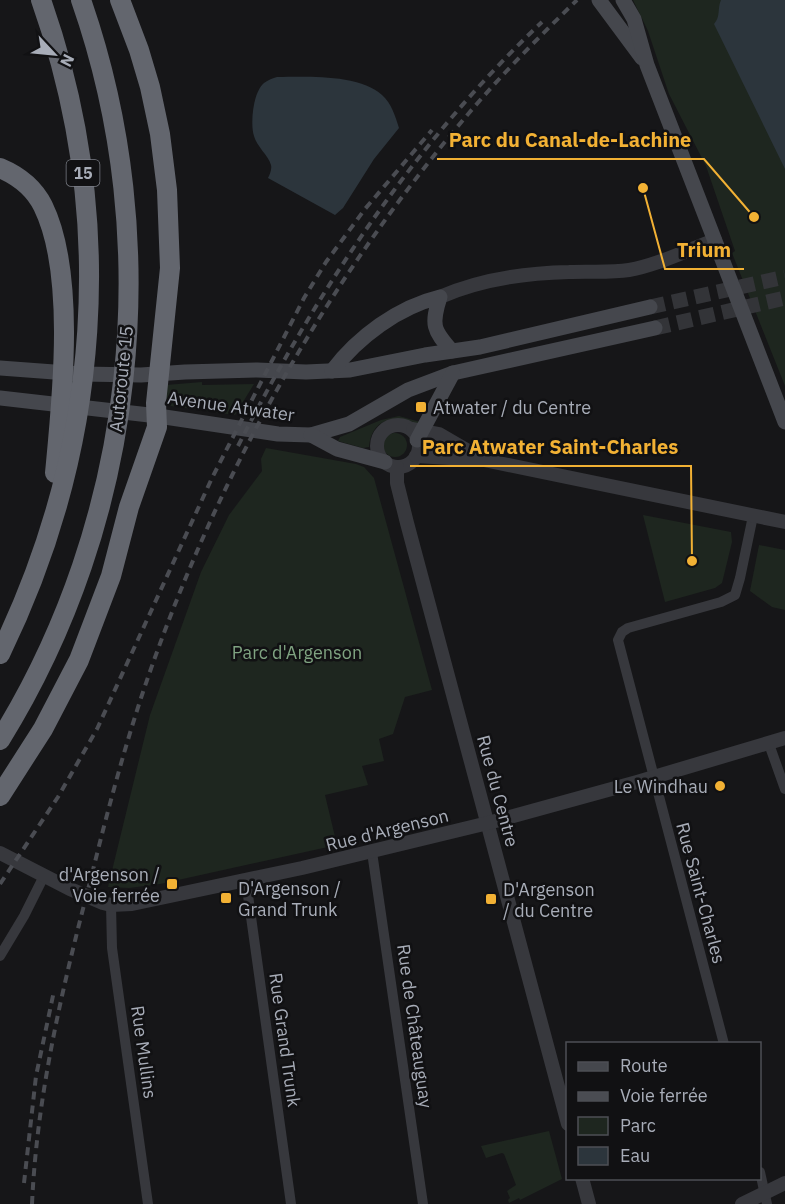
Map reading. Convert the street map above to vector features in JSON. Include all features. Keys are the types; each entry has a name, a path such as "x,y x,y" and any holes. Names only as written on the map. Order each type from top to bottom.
{"highway":[{"name":"Autoroute 15","path":"0,654 34,575 51,524 66,443 81,404 87,351 90,275 83,173 65,78 41,0"},
{"name":"Autoroute 15","path":"0,740 41,664 72,594 93,530 112,455 122,395 128,333 128,243 120,159 106,85 81,0"},
{"path":"0,796 30,752 52,713 92,627 111,576 132,496 156,432 158,416 156,403 170,268 168,190 150,87 120,0"},
{"path":"0,168 19,178 30,188 43,206 50,222 60,277 66,443"}],"main road":[{"path":"599,0 647,65"},
{"path":"623,0 634,19 647,65 785,422"},
{"path":"332,371 345,354 393,316 419,302 440,297 434,326 440,338 452,351"},
{"name":"Avenue Atwater","path":"0,368 81,374 257,370 332,371 363,368 480,347 650,307"},
{"name":"Avenue Atwater","path":"0,398 158,416 278,434 311,435 349,423 408,390 453,373 655,328"},
{"path":"416,433 431,415 453,373"},
{"path":"311,435 337,449 391,465"}],"street":[{"path":"440,297 472,285 509,277 637,268 715,240"},
{"path":"431,415 439,434"},
{"path":"416,433 416,456 409,464 391,465 377,449 381,435 393,426 416,433 439,434 484,460"},
{"path":"416,456 484,460 785,522"},
{"name":"Rue du Centre","path":"391,465 566,1120"},
{"name":"Rue Saint-Charles","path":"723,1042 619,637 628,628 721,602 735,594 753,516"},
{"name":"Rue d'Argenson","path":"0,853 84,895 111,905 142,902 246,881 488,823 785,738"},
{"path":"769,744 785,789"},
{"name":"Rue de Châteauguay","path":"372,852 423,1204"},
{"path":"0,956 44,876"},
{"name":"Rue Grand Trunk","path":"246,881 291,1204"},
{"name":"Rue Mullins","path":"111,905 112,948 148,1204"},
{"path":"761,1179 766,1198"},
{"path":"582,1180 589,1204"},
{"path":"742,1204 766,1198 785,1183"}],"green space":[{"path":"633,0 785,0 785,386 732,253 735,251 706,166 669,94 648,31"},
{"path":"202,382 202,385 254,384 235,415 171,406 163,402 166,385"},
{"path":"399,416 420,422 419,425 402,420 386,421 375,429 369,447 363,448 338,441 340,437 381,420"},
{"path":"395,433 403,437 407,445 403,453 395,457 387,453 383,445 387,437"},
{"name":"Parc d'Argenson","path":"266,448 356,464 364,467 374,478 432,690 405,697 393,734 379,739 384,761 362,766 368,785 325,795 337,845 160,884 129,888 108,887 150,715 201,572 229,515 262,471 261,459"},
{"path":"643,515 731,532 732,542 722,583 715,588 665,602"},
{"path":"759,545 785,550 785,610 772,607 750,591"},
{"path":"549,1131 562,1179 520,1200 519,1198 509,1203 510,1198 507,1191 516,1185 504,1154 486,1158 481,1146"}],"water":[{"path":"721,0 785,0 785,169 714,24"},
{"path":"277,77 332,78 360,83 382,95 393,110 399,128 374,159 343,208 335,215 268,178 271,165 255,140 253,116 260,87 270,79"}],"tunnel":[{"path":"650,307 785,277"},
{"path":"655,328 785,298"}],"railway":[{"path":"32,1204 45,1080 71,958 105,823 127,743 153,663 181,589 213,515 286,373 372,239 469,113 577,0"},
{"path":"238,446 301,331 335,275 372,221 452,117 542,22"},
{"path":"0,884 58,797 97,729 212,478 304,298 326,262 365,209 432,130"},
{"path":"24,1183 36,1076 54,991"}],"place":[{"name":"Trium","path":"643,188"},
{"name":"Parc du Canal-de-Lachine","path":"754,217"},
{"name":"Atwater / du Centre","path":"421,407"},
{"name":"Parc Atwater Saint-Charles","path":"692,561"},
{"name":"Le Windhau","path":"720,786"},
{"name":"d'Argenson / Voie ferrée","path":"172,884"},
{"name":"D'Argenson / Grand Trunk","path":"226,898"},
{"name":"D'Argenson / du Centre","path":"491,899"}]}
